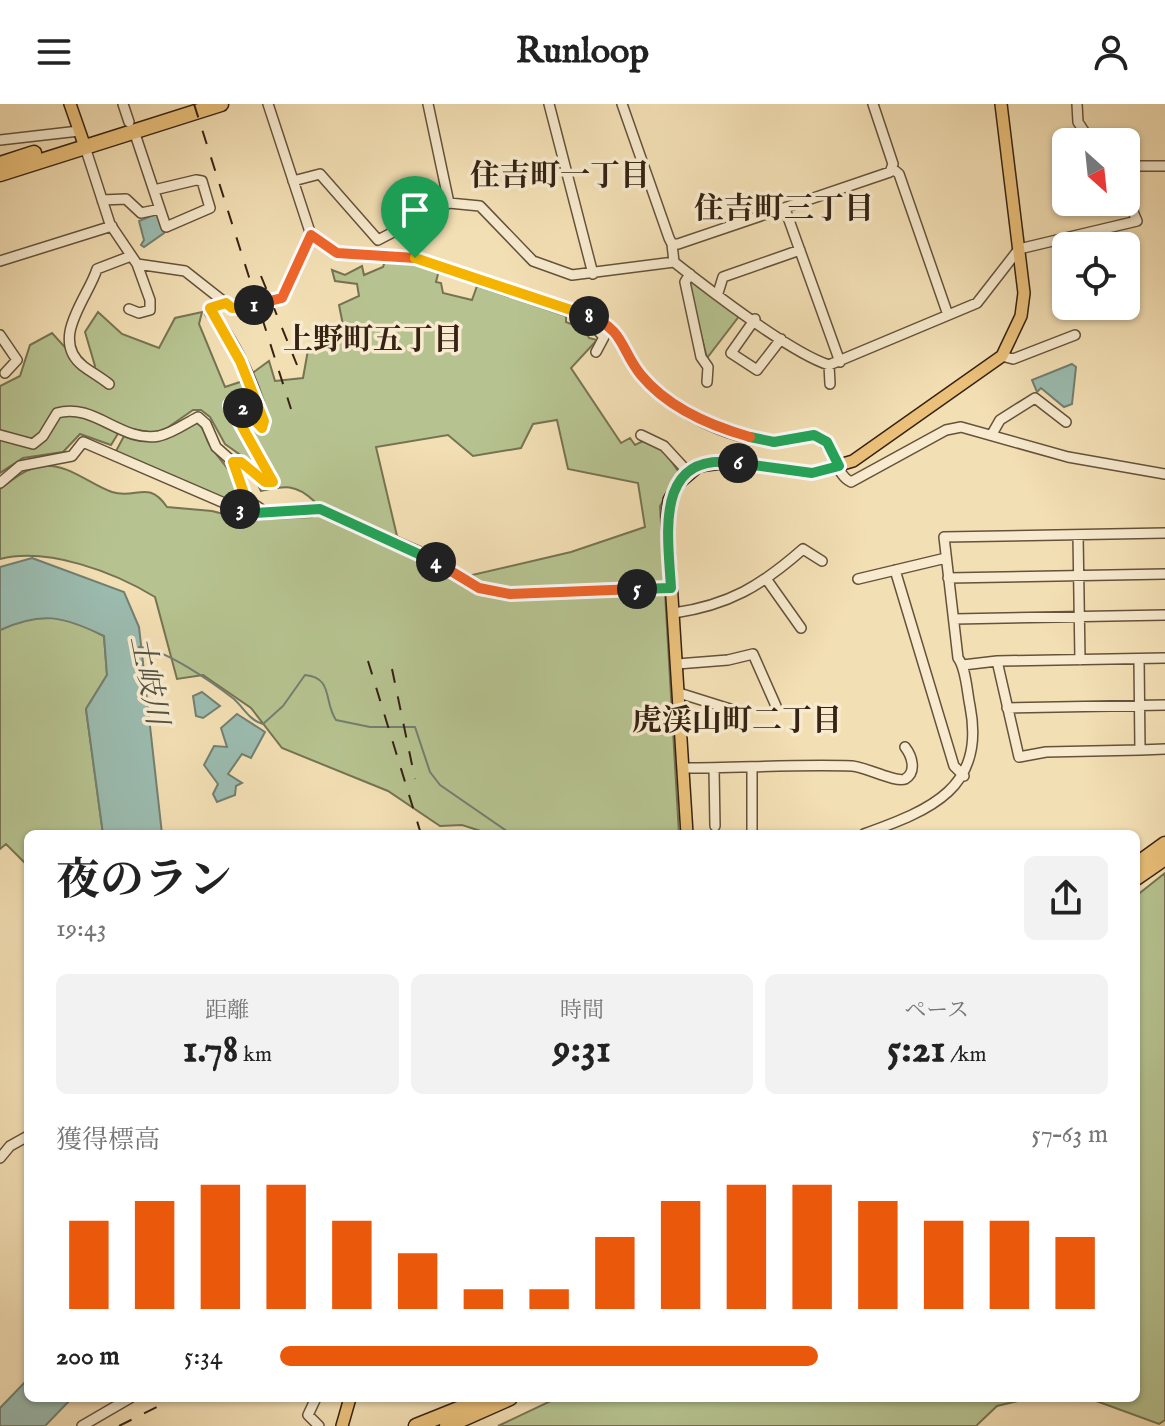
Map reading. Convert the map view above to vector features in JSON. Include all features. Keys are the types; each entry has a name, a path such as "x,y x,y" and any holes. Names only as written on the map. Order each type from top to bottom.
{"highway":[{"path":"132,126 187,104"},
{"path":"0,164 82,138 221,104"},
{"path":"0,174 82,138"},
{"path":"1140,862 1165,844"},
{"path":"1140,875 1165,858"},
{"path":"416,1426 476,1402"},
{"path":"447,1426 501,1402"}],"main road":[{"path":"70,104 82,138"},
{"path":"687,830 671,588 669,500 688,472 711,462 812,473 853,461 951,395 1002,356 1021,316 1024,293 1001,104"},
{"path":"342,1426 349,1402"}],"street":[{"path":"123,104 166,227 210,208 202,181 154,190"},
{"path":"268,104 311,235 337,253 415,258 581,314 616,330 642,377 696,418 722,429 774,442 814,435 827,442 843,478 851,482 946,430 961,427 1068,457 1165,474"},
{"path":"428,104 449,203"},
{"path":"549,104 593,274"},
{"path":"622,104 672,244 674,262"},
{"path":"873,104 893,169 899,174 948,315"},
{"path":"1077,104 1078,122 1082,128"},
{"path":"0,140 82,138 112,226 134,260 150,300 150,310 139,313 129,309"},
{"path":"1140,166 1165,166"},
{"path":"672,244 785,209 893,169"},
{"path":"293,181 320,174 378,240 449,203 480,206 533,261 572,275 674,262 781,339 829,365 977,303 1019,249 1137,221 1135,216"},
{"path":"102,200 126,199 141,213 160,209"},
{"path":"785,209 840,362"},
{"path":"0,261 112,226"},
{"path":"109,384 77,359 70,346 72,318 97,269 134,260 185,271 232,308 245,307 282,298 311,235"},
{"path":"718,293 723,277 800,250"},
{"path":"690,274 685,282 701,357 708,367 707,382"},
{"path":"226,303 213,306 210,313 221,323 240,361 264,425 259,427 235,401 230,405 273,482 265,482 241,462 233,462"},
{"path":"581,314 602,333 596,352"},
{"path":"755,319 731,353 757,370 781,339"},
{"path":"0,335 17,360 5,373"},
{"path":"1002,356 1013,359 1075,335"},
{"path":"829,365 830,384"},
{"path":"992,434 1000,420 1035,398 1066,422"},
{"path":"0,435 33,444 43,436 57,413 64,411 93,416 138,436 158,436 198,417 206,424 216,447 233,462 246,499 253,507 268,511"},
{"path":"641,435 664,446 688,472"},
{"path":"0,483 20,466 72,456 83,442 238,509 320,509 418,551 479,588 510,594 671,588"},
{"path":"238,509 246,499"},
{"path":"875,830 905,819 943,795 964,776 975,740 963,665 958,658 944,537 1165,533"},
{"path":"1078,535 1080,660"},
{"path":"674,613 711,608 767,580 803,549 822,561"},
{"path":"858,579 946,558"},
{"path":"895,570 954,766 964,776"},
{"path":"948,578 1165,574"},
{"path":"767,580 801,628"},
{"path":"954,619 1165,615"},
{"path":"677,664 728,660 753,654 776,706"},
{"path":"963,665 997,661 1165,658"},
{"path":"1139,659 1140,750"},
{"path":"997,661 1019,757 1046,752 1165,749"},
{"path":"679,693 730,709"},
{"path":"1007,708 1165,705"},
{"path":"685,768 855,766 898,781 908,778 912,771 912,756 905,747"},
{"path":"714,768 715,826"},
{"path":"752,769 752,830"},
{"path":"0,1158 10,1146 24,1138"},
{"path":"82,1426 123,1402"},
{"path":"314,1402 308,1415 319,1426"}],"green space":[{"path":"385,261 416,263 439,270 436,282 441,283 443,293 472,300 477,286 566,316 566,322 584,329 589,338 597,340 571,368 621,443 630,438 635,445 643,441 663,449 680,474 660,506 679,830 478,830 462,825 440,826 388,791 282,748 251,708 203,675 177,679 155,597 80,564 39,556 0,559 0,489 25,472 43,466 70,471 120,494 148,492 167,507 212,511 247,520 312,517 314,501 301,491 283,487 261,491 246,459 225,444 210,417 201,410 193,410 167,428 153,433 122,427 111,445 80,434 63,452 23,458 0,473 0,386 20,376 30,345 52,333 91,376 95,366 85,332 98,312 122,334 159,348 175,318 202,312 199,324 225,387 240,382 269,361 275,381 303,378 308,350 345,335 339,305 359,296 357,284 335,281 332,270 345,275 362,266 364,275 383,267","holes":["557,420 568,469 638,483 645,527 571,552 468,576 397,536 376,447 448,435 473,456 521,448 533,424"]},
{"path":"693,280 740,315 707,358 688,283"},
{"path":"195,422 203,429 209,444 236,481 239,508 115,453 124,436 134,440 152,440"},
{"path":"27,618 68,618 104,636 107,675 86,709 102,830 24,830 24,862 6,844 0,849 0,630"},
{"path":"1165,873 1165,1420 1159,1424 1099,1402 1140,1402 1140,893"},
{"path":"549,1402 1014,1402 997,1406 976,1426 498,1426"}],"water":[{"path":"158,213 164,233 144,247 141,245 144,240 139,221"},
{"path":"1072,364 1076,367 1072,404 1064,407 1041,388 1037,392 1032,380"},
{"path":"32,558 124,592 139,627 162,830 102,830 86,709 107,675 104,636 52,618 28,620 0,630 0,567"},
{"path":"202,692 220,706 203,718 196,716 193,696"},
{"path":"237,714 265,732 251,758 242,754 228,774 242,783 236,786 235,795 217,802 213,794 218,784 204,765 214,746 227,747 221,728"},
{"path":"24,1383 24,1402 68,1402 45,1426 0,1426 0,1408"}],"waterway":[{"name":"土岐川","path":"139,647 188,667 263,724 283,706 305,675 314,677 324,686 336,720 370,727 415,727 430,772 440,785 505,830"}],"railway":[{"path":"194,104 291,409"},
{"path":"261,276 297,365"},
{"path":"368,661 420,830"},
{"path":"392,669 415,779"},
{"path":"119,1426 167,1402"}],"district":[{"name":"住吉町一丁目","path":"560,175"},
{"name":"住吉町三丁目","path":"784,208"},
{"name":"上野町五丁目","path":"373,339"},
{"name":"虎渓山町二丁目","path":"737,720"}],"route":[{"path":"311,235 323,247 337,253 359,257 415,258 606,323 616,330 642,377 696,418 722,429 774,442 804,435 820,437 827,442 839,466 812,473 711,462 688,472 669,500 667,518 671,588 525,594 494,592 479,588 418,551 320,509 295,507 255,513 238,509 246,499 233,462 241,462 269,484 273,482 267,466 250,444 230,405 235,401 239,403 259,427 264,425 228,335 210,313 210,308 226,303 232,308 245,307 282,298 305,241 311,235"}]}
